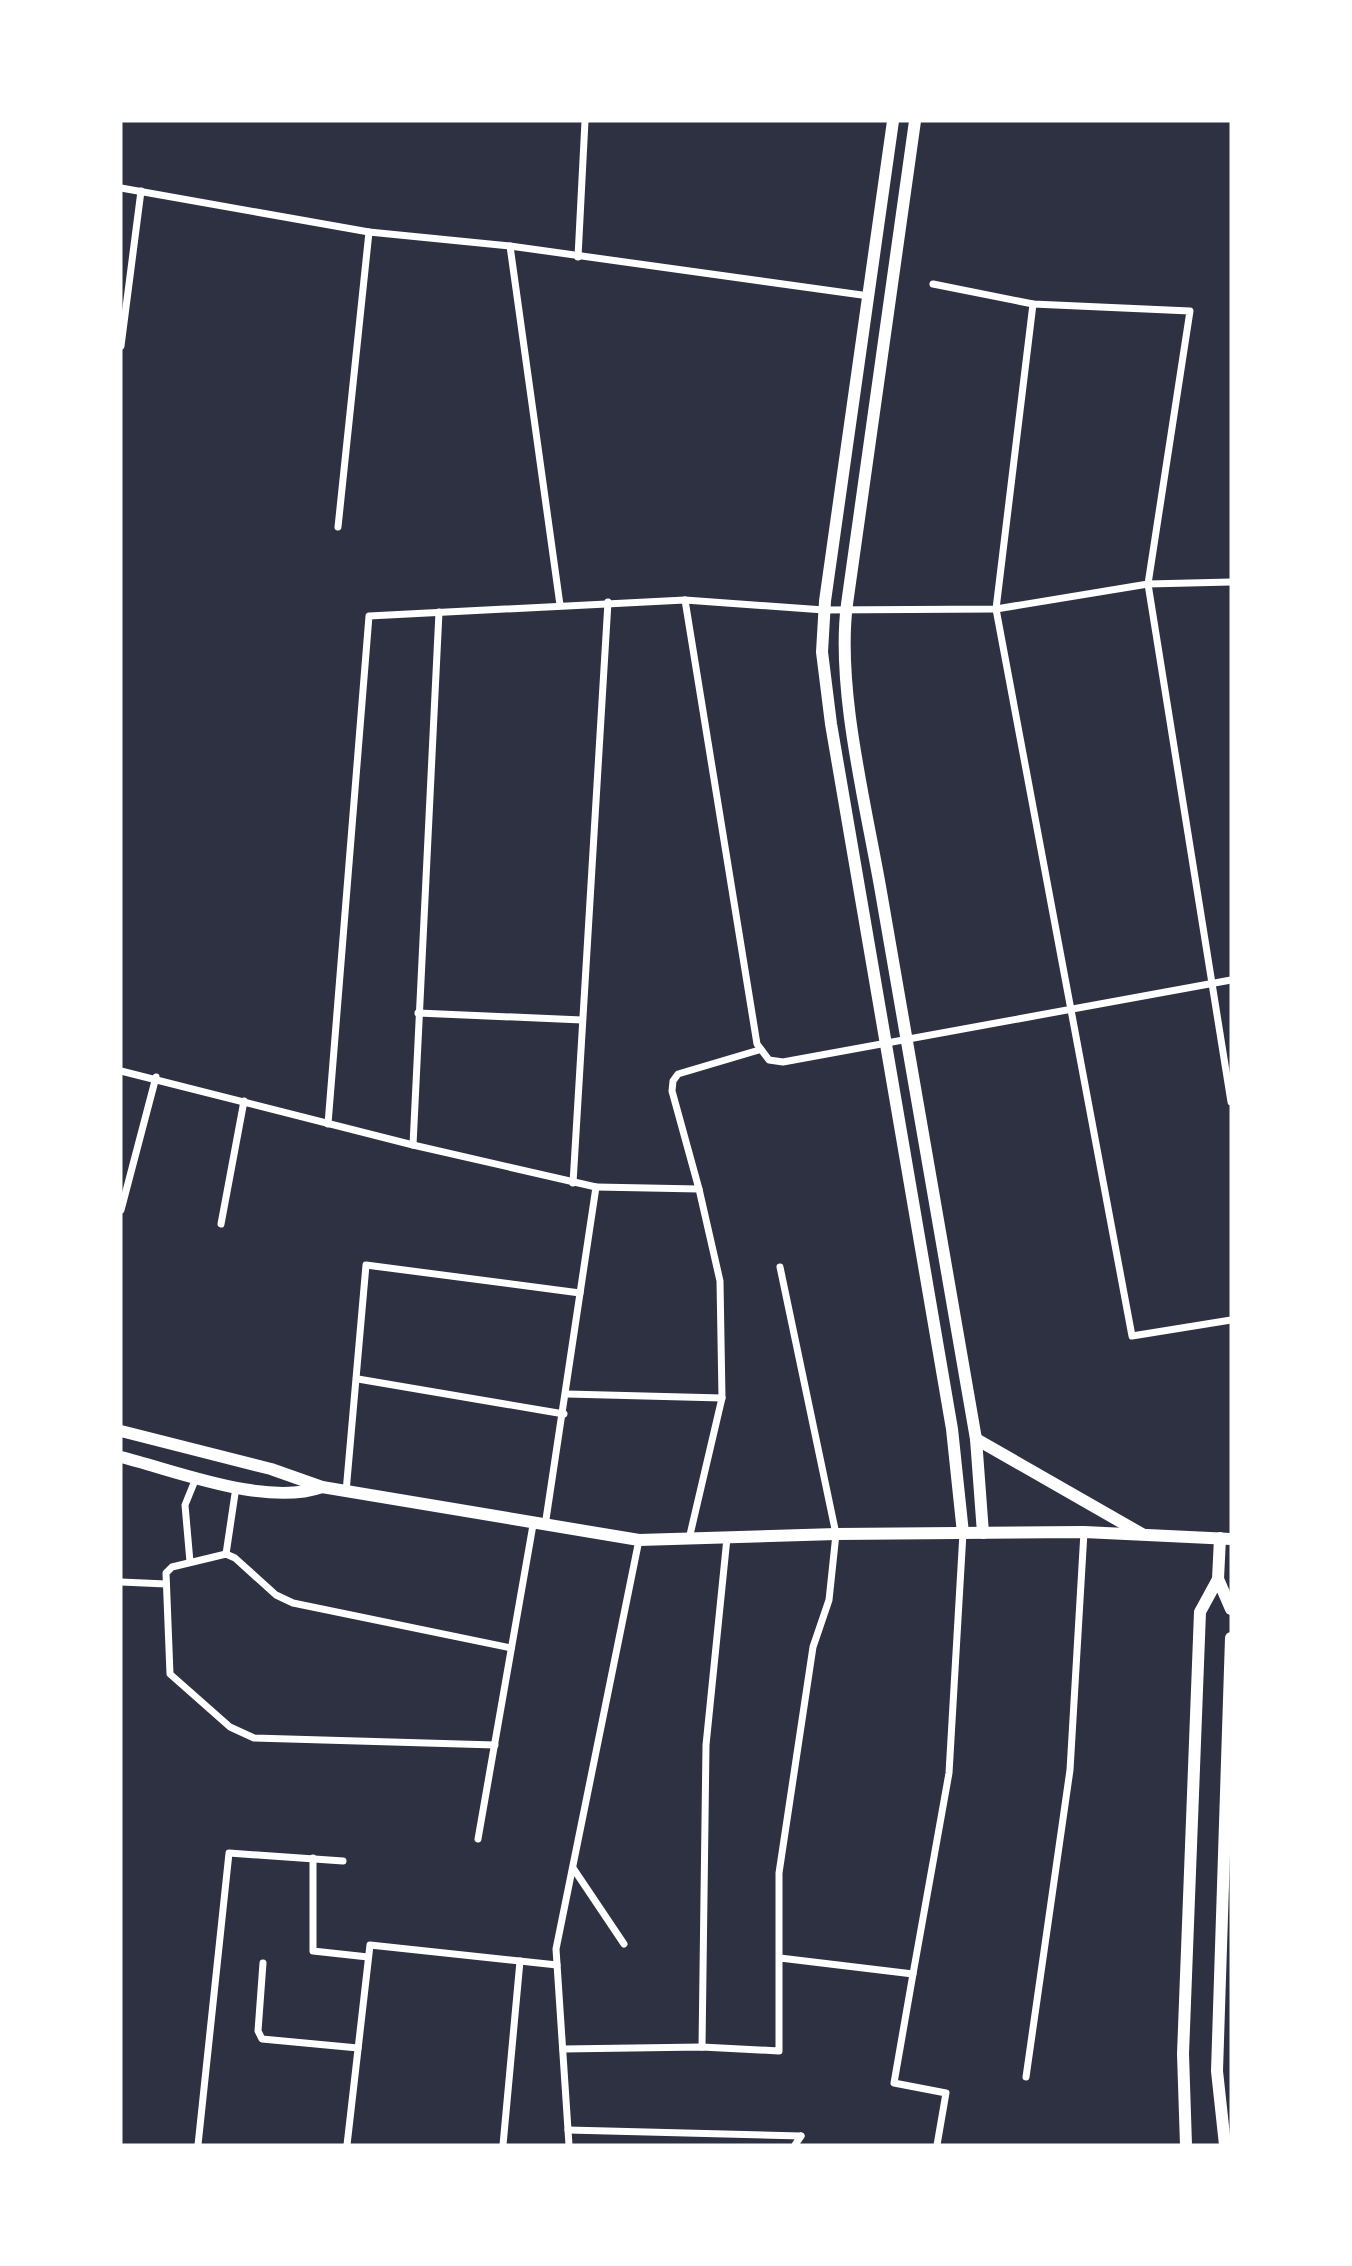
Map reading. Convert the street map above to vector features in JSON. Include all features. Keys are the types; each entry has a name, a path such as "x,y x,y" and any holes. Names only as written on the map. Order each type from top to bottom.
{"street":[{"path":"578,257 585,121"},
{"path":"893,121 824,610 825,680 952,1429 963,1533 949,1773 894,2083 946,2093 937,2145"},
{"path":"915,121 846,609 846,678 976,1439 983,1533"},
{"path":"121,188 369,232 510,246 870,296"},
{"path":"121,346 141,191"},
{"path":"338,527 369,232"},
{"path":"510,246 559,605"},
{"path":"933,284 1033,304 1190,311 1148,584 1231,1102"},
{"path":"1033,304 996,609 1132,1336 1231,1320"},
{"path":"328,1124 369,616 685,600 824,610 996,609 1148,584 1231,582"},
{"path":"685,600 759,1050 769,1060 783,1062 1231,980"},
{"path":"573,1183 608,602"},
{"path":"413,1145 439,612"},
{"path":"418,1013 582,1020"},
{"path":"689,1539 722,1398 720,1281 699,1189 672,1091 673,1081 678,1074 759,1050"},
{"path":"121,1071 156,1077 328,1124 573,1183 699,1189"},
{"path":"121,1210 156,1077"},
{"path":"221,1224 244,1101"},
{"path":"478,1839 512,1648 564,1414 596,1186"},
{"path":"346,1492 366,1265 580,1293"},
{"path":"563,2049 702,2047 779,2051 779,1873 813,1647 829,1600 836,1534 780,1267"},
{"path":"358,1379 564,1414"},
{"path":"567,1394 722,1398"},
{"path":"121,1431 271,1469 322,1487 539,1526 639,1540 836,1534 1084,1532 1225,1539 1218,1579 1200,1612 1183,2054 1186,2145"},
{"path":"976,1439 1145,1535"},
{"path":"121,1457 236,1487 304,1494 322,1487"},
{"path":"190,1562 185,1504 197,1476"},
{"path":"226,1555 236,1487"},
{"path":"1026,2077 1070,1769 1084,1532"},
{"path":"702,2047 706,1745 727,1538"},
{"path":"569,2145 556,1948 639,1540"},
{"path":"495,1745 254,1738 237,1732 170,1674 166,1584 169,1570 190,1562 226,1555 234,1558 276,1595 293,1603 512,1648"},
{"path":"1218,1579 1231,1609"},
{"path":"121,1582 166,1584"},
{"path":"1225,2145 1217,2071 1231,1638"},
{"path":"198,2145 229,1853 343,1861"},
{"path":"313,1858 313,1951 368,1957"},
{"path":"573,1868 624,1944"},
{"path":"347,2145 370,1945 557,1965"},
{"path":"780,1958 913,1974"},
{"path":"503,2145 520,1961"},
{"path":"263,1963 258,2031 262,2039 358,2048"},
{"path":"568,2130 802,2136 795,2145"}]}
